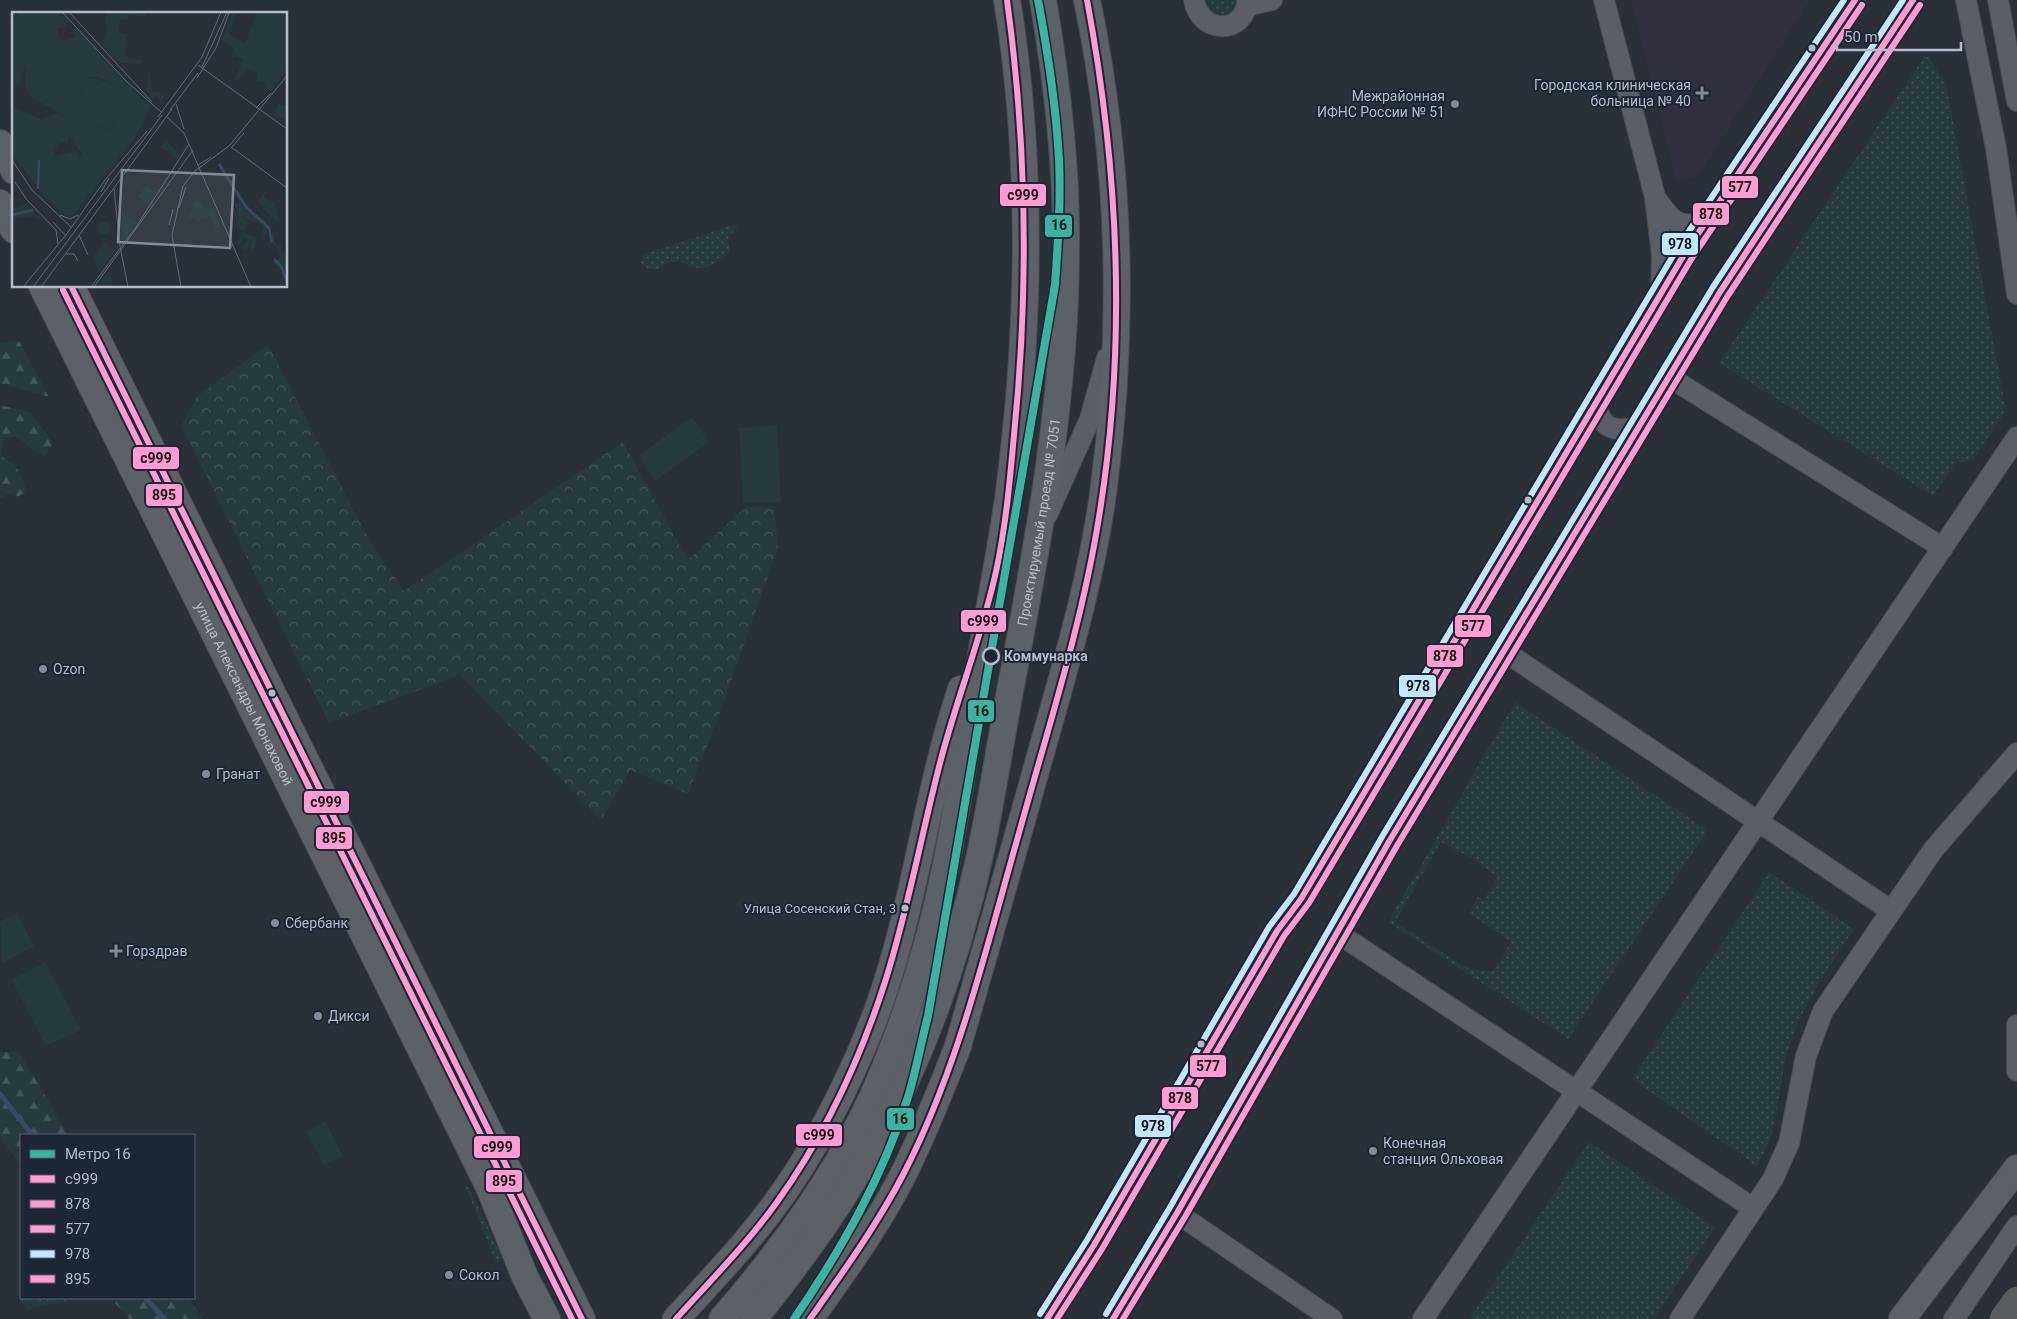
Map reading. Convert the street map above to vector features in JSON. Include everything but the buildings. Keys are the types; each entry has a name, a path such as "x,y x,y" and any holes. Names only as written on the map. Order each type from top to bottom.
{"highway":[{"path":"2004,1319 2017,1300"}],"main road":[{"path":"753,1319 818,1213 849,1141 880,1078 901,1023 924,950 945,870 1007,501 1025,324 1024,158 1021,104 1007,0"},
{"name":"Проектируемый проезд № 7051","path":"818,1213 871,1152 907,1082 939,996 961,929 980,856 1039,533 1055,426 1062,355 1066,249 1064,182 1059,116 1043,0"},
{"path":"810,1319 862,1246 905,1170 935,1107 958,1046 1087,582 1104,486 1116,315 1114,202 1109,138 1098,55 1087,0"},
{"path":"0,143 12,167"},
{"path":"0,203 12,226"},
{"name":"улица Александры Монаховой","path":"43,288 480,1169 525,1277 547,1319"},
{"name":"улица Александры Монаховой","path":"72,288 582,1319"},
{"path":"676,1319 735,1253 788,1186 835,1105 863,1045 881,1000 897,944 940,761 957,700 990,600"},
{"path":"1902,1319 2017,1168"},
{"path":"722,1319 818,1213"}],"street":[{"path":"1194,0 1199,16 1206,22 1222,27 1238,20 1247,3 1272,0"},
{"path":"1604,0 1654,197 1662,256 1661,294"},
{"path":"1047,1319 1094,1245 1277,931 1306,890 1661,294 1855,0"},
{"path":"1114,1319 1336,932 1720,292 1913,0"},
{"path":"1966,0 1996,148 2017,294"},
{"path":"1998,0 2017,101"},
{"path":"1654,197 1666,213 1679,223 1690,226 1707,222"},
{"path":"1039,533 1090,419 1105,367 1116,315"},
{"path":"1669,377 1943,548"},
{"path":"1596,402 1600,417 1610,427 1625,430 1640,426"},
{"path":"1423,1319 1943,548 2008,466 2017,437"},
{"path":"1504,651 1890,910"},
{"path":"1680,1319 1779,1168 1789,1144 1806,1056 1816,1026 1831,998 1933,850 2017,753"},
{"path":"1336,932 1577,1090 1752,1208"},
{"path":"2017,1025 2017,1071"},
{"path":"1176,1213 1332,1319"},
{"path":"1954,1319 2017,1226"}],"shaded area":[{"name":"Городская клиническая больница № 40","path":"1631,0 1810,0 1697,177 1676,182"}],"green space":[{"path":"1202,0 1240,0 1233,15 1215,19"},
{"path":"1924,57 1928,57 1946,84 2005,405 2003,415 1973,460 1956,463 1933,496 1719,363"},
{"path":"736,224 737,227 728,238 730,252 713,265 698,268 675,261 663,265 657,270 647,268 641,263 642,255"},
{"path":"19,341 49,397 0,383 0,343"},
{"path":"268,345 370,541 404,591 623,442 688,560 746,507 774,506 778,548 716,724 688,794 630,770 601,820 460,675 329,723 181,425 197,396"},
{"path":"0,405 31,413 53,443 45,456 33,451 18,437 4,437 1,456 16,466 28,491 17,497 9,493 0,499"},
{"path":"692,417 709,442 655,481 638,456"},
{"path":"777,425 781,502 743,503 739,428"},
{"path":"1515,702 1708,830 1568,1039 1388,922","holes":["1441,842 1475,860 1497,877 1484,899 1478,897 1468,913 1511,942 1493,971 1475,970 1465,967 1395,922"]},
{"path":"1769,872 1854,929 1815,990 1798,1023 1786,1057 1774,1127 1764,1153 1756,1166 1632,1079"},
{"path":"17,913 34,946 2,963 0,922"},
{"path":"45,962 81,1030 46,1046 11,980"},
{"path":"0,1052 19,1052 68,1134 20,1134 20,1164 0,1138"},
{"path":"325,1121 343,1156 324,1165 306,1132"},
{"path":"1589,1142 1715,1227 1654,1319 1469,1319"},
{"path":"465,1185 469,1188 503,1259 496,1263"},
{"path":"22,1299 69,1299 69,1301 27,1309 21,1303"},
{"path":"111,1299 190,1299 202,1319 130,1319"}],"waterway":[{"path":"0,1094 31,1134"},
{"path":"146,1299 165,1319"}],"metro line":[{"name":"16","path":"794,1319 844,1240 886,1156 908,1097 928,1016 1055,285 1060,175 1056,119 1038,0"}],"transit line":[{"name":"с999","path":"676,1319 741,1247 777,1202 811,1150 840,1096 864,1040 885,982 908,900 940,763 991,592 1003,534 1011,468 1019,380 1024,271 1024,217 1019,109 1007,0"},
{"name":"с999","path":"810,1319 859,1248 894,1192 941,1091 983,963 1064,676 1092,557 1108,452 1116,323 1116,258 1106,129 1098,64 1087,0"},
{"name":"978","path":"1040,1314 1087,1240 1269,927 1294,894 1677,249 1844,0"},
{"name":"878","path":"1047,1319 1094,1245 1277,931 1301,899 1685,253 1855,0"},
{"name":"978","path":"1106,1314 1169,1209 1383,835 1713,287 1903,0"},
{"name":"878","path":"1113,1319 1177,1213 1390,840 1720,292 1913,0"},
{"name":"577","path":"1057,1319 1102,1249 1284,936 1309,903 1692,258 1862,5"},
{"name":"577","path":"1123,1319 1185,1217 1398,844 1727,297 1920,5"},
{"name":"с999","path":"72,288 582,1319"},
{"name":"895","path":"63,290 572,1319"}],"place":[{"name":"Городская клиническая больница № 40","path":"1702,93"},
{"name":"Межрайонная ИФНС России № 51","path":"1455,104"},
{"name":"Коммунарка","path":"991,656"},
{"name":"Ozon","path":"43,669"},
{"name":"Гранат","path":"206,774"},
{"name":"Улица Сосенский Стан, 3","path":"905,908"},
{"name":"Сбербанк","path":"275,923"},
{"name":"Горздрав","path":"116,951"},
{"name":"Дикси","path":"318,1016"},
{"name":"Конечная станция Ольховая","path":"1373,1151"},
{"name":"Сокол","path":"449,1275"}]}
